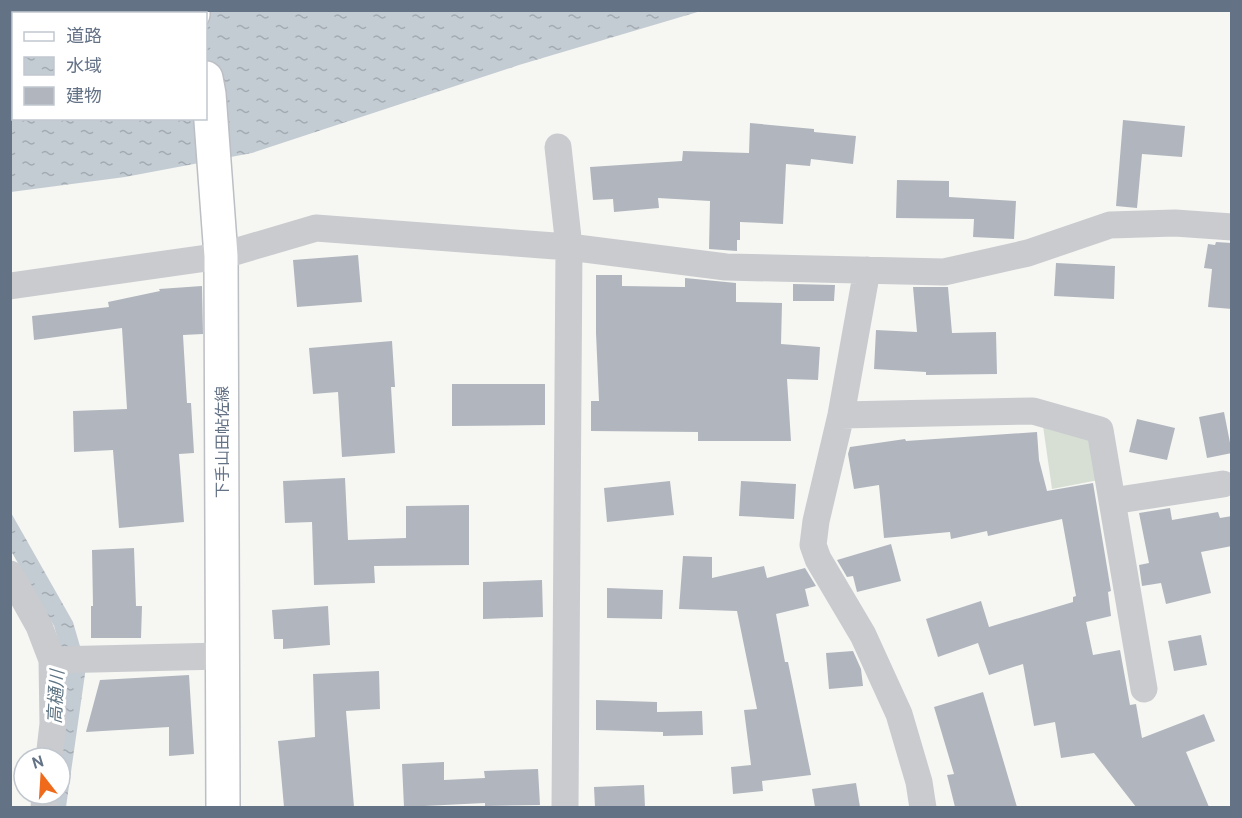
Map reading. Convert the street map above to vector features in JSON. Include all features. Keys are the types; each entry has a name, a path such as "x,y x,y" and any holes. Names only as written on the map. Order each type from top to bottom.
{"main road":[{"name":"下手山田帖佐線","path":"207,83 221,256 223,807"}],"street":[{"path":"558,147 569,247 565,807"},
{"path":"10,286 221,256 316,228 569,247 726,267 944,272 1028,254 1110,225 1175,223 1232,227"},
{"path":"867,270 841,415 816,521 813,545 818,559 864,635 899,714 923,807"},
{"path":"841,415 1033,411 1100,430 1144,689"},
{"path":"1112,501 1223,484"},
{"path":"10,574 39,626 67,660"},
{"path":"67,660 222,656"},
{"path":"50,746 67,660"}],"shaded area":[{"path":"1043,426 1094,435 1104,479 1052,489"}],"water":[{"path":"11,11 701,11 519,65 252,153 125,177 11,192"},
{"name":"高樋川","path":"10,511 73,622 86,667 72,765 72,746 61,746 66,668 54,626 11,551"}],"building":[{"path":"1123,120 1185,126 1182,157 1142,154 1137,208 1116,206"},
{"path":"750,123 814,129 814,132 856,136 853,164 811,159 810,166 786,164 783,224 740,222 740,240 737,240 737,251 709,249 710,201 658,198 659,208 614,212 613,199 593,200 590,167 682,161 683,151 749,153"},
{"path":"897,180 949,181 949,197 1016,201 1014,239 973,237 974,219 896,218"},
{"path":"1216,242 1232,243 1232,309 1208,307 1212,269 1204,268 1208,244 1215,245"},
{"path":"358,255 362,302 297,307 293,260"},
{"path":"1056,263 1115,266 1114,299 1054,296"},
{"path":"596,275 622,275 622,286 685,287 685,278 736,283 736,302 782,303 781,344 820,347 818,380 787,379 791,441 698,441 698,432 591,431 591,401 599,401"},
{"path":"793,284 835,285 834,301 793,301"},
{"path":"202,286 203,334 183,335 187,403 191,403 194,453 179,454 184,522 119,528 113,450 74,452 73,411 127,409 122,328 34,340 32,316 109,307 108,302 160,291 159,289"},
{"path":"913,287 948,287 952,333 996,332 997,374 926,375 926,372 874,369 876,330 917,332"},
{"path":"392,341 395,387 391,387 395,453 342,457 338,392 313,394 309,348"},
{"path":"452,384 545,384 545,425 452,426"},
{"path":"1224,412 1232,453 1207,458 1199,417"},
{"path":"1137,419 1175,428 1167,460 1129,452"},
{"path":"1037,432 1039,460 1047,491 1093,483 1111,591 1108,592 1111,616 1086,622 1093,655 1120,650 1130,705 1136,704 1142,738 1204,714 1215,741 1186,752 1209,807 1136,807 1094,753 1061,758 1055,722 1034,726 1023,664 989,675 978,643 938,657 926,619 981,601 989,627 1073,602 1073,597 1076,596 1062,519 988,536 987,531 951,539 950,532 884,538 879,485 854,489 848,454 850,447 905,439 906,441"},
{"path":"345,478 348,540 406,538 406,506 469,505 469,565 374,566 375,583 314,585 312,522 285,523 283,481"},
{"path":"670,481 674,515 607,522 604,488"},
{"path":"741,481 796,484 794,519 739,516"},
{"path":"1170,508 1172,520 1218,512 1220,518 1232,516 1232,546 1201,552 1211,593 1166,604 1161,583 1142,586 1139,565 1149,563 1139,513"},
{"path":"891,544 901,581 857,592 853,576 847,577 837,560"},
{"path":"134,548 136,606 142,606 141,638 91,638 92,550"},
{"path":"683,556 712,557 712,578 764,566 767,578 805,568 816,586 805,589 809,606 776,614 811,775 762,781 763,791 733,794 731,767 751,765 744,710 757,709 737,611 679,609"},
{"path":"542,580 543,617 483,619 483,582"},
{"path":"607,588 663,590 662,619 607,618"},
{"path":"328,606 330,645 283,649 283,639 274,639 272,610"},
{"path":"1201,635 1207,665 1174,671 1168,641"},
{"path":"853,651 861,669 863,686 829,689 826,653"},
{"path":"379,671 380,709 346,711 354,807 284,807 278,741 315,737 313,674"},
{"path":"189,675 194,754 169,756 169,727 86,732 100,680"},
{"path":"983,692 1017,807 955,807 947,775 954,774 934,707"},
{"path":"596,700 657,702 657,712 702,711 703,735 663,736 663,732 596,730"},
{"path":"444,762 444,780 485,778 484,771 538,769 540,805 485,806 485,803 404,807 402,764"},
{"path":"856,783 860,807 815,807 812,789"},
{"path":"644,785 645,807 595,807 594,787"}]}
